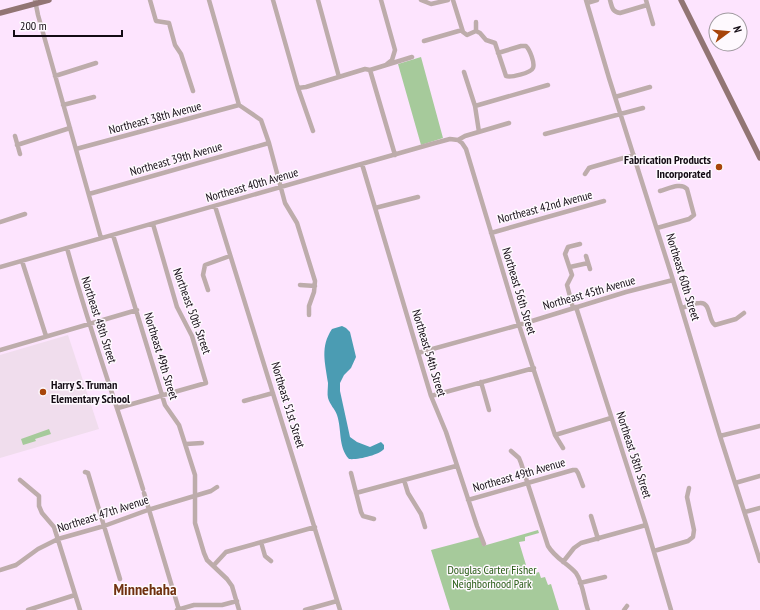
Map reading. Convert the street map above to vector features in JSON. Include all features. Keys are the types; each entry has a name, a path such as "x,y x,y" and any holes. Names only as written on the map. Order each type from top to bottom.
{"main road":[{"path":"0,14 36,2 49,0"},
{"path":"681,0 760,158"}],"street":[{"path":"150,0 156,21 169,23 175,45 181,54 193,91"},
{"path":"209,0 239,105 261,120 282,187 285,203 297,223 314,277 315,286 309,306 309,315"},
{"path":"273,0 298,88 313,131"},
{"path":"318,0 339,77"},
{"path":"381,0 395,50 392,60 386,66"},
{"path":"421,0 431,4 448,0"},
{"path":"453,0 464,34 467,35 476,31"},
{"path":"587,1 597,0"},
{"path":"610,0 613,10 616,13 620,13 647,2 653,24"},
{"name":"Northeast 60th Street","path":"587,1 615,97 760,561"},
{"path":"36,2 55,76 101,238"},
{"path":"476,22 476,31"},
{"path":"424,41 462,30"},
{"path":"476,31 486,40 494,43 504,73 507,76 510,77 533,69 529,50 526,46 498,52"},
{"path":"298,88 365,70 386,66 412,57"},
{"path":"55,76 96,63"},
{"path":"370,70 395,155"},
{"path":"464,72 475,106 479,132"},
{"path":"475,106 548,85"},
{"path":"615,97 650,87"},
{"path":"63,105 94,97"},
{"name":"Northeast 38th Avenue","path":"76,149 239,105"},
{"path":"545,134 643,108"},
{"name":"Northeast 40th Avenue","path":"0,268 450,139 458,140 509,123"},
{"path":"17,145 70,128"},
{"path":"15,136 20,154"},
{"name":"Northeast 56th Street","path":"458,140 466,149 519,325 555,435 563,448"},
{"name":"Northeast 39th Avenue","path":"88,194 269,143"},
{"path":"585,174 589,168 634,155"},
{"name":"Northeast 54th Street","path":"362,164 431,396 446,432 476,526 484,544"},
{"path":"657,228 689,219 693,216 693,210 685,186 660,191"},
{"path":"375,208 418,197"},
{"name":"Northeast 42nd Avenue","path":"491,233 604,201"},
{"name":"Northeast 51st Street","path":"215,206 340,610"},
{"path":"0,222 25,214"},
{"name":"Northeast 50th Street","path":"153,224 177,307 192,336 206,383 163,396"},
{"name":"Northeast 49th Street","path":"113,235 166,405 179,425 195,475 194,523 204,553 207,560 228,579 232,586 239,610"},
{"path":"580,244 568,247 565,254 570,267 588,262"},
{"name":"Northeast 48th Street","path":"67,248 89,324 118,408 178,610"},
{"path":"208,290 203,275 205,265 230,256"},
{"path":"586,256 590,269"},
{"path":"22,261 46,336"},
{"name":"Northeast 58th Street","path":"570,267 572,276 567,283 567,287 646,525 671,610"},
{"name":"Northeast 45th Avenue","path":"418,353 673,280"},
{"path":"300,285 315,286"},
{"path":"682,308 700,303 704,304 712,323 715,325 736,319 744,313"},
{"path":"0,350 137,310"},
{"path":"431,396 534,368"},
{"path":"481,382 489,410"},
{"path":"244,401 273,393"},
{"path":"118,408 163,396"},
{"path":"555,435 611,418"},
{"path":"720,436 760,426"},
{"path":"186,444 202,443"},
{"path":"510,451 519,458 548,546 555,556 576,574 588,610"},
{"path":"356,493 456,466"},
{"name":"Northeast 49th Avenue","path":"468,500 576,470 582,486"},
{"path":"86,472 88,473 120,579"},
{"path":"351,473 363,516 374,519"},
{"path":"735,483 760,476"},
{"path":"20,480 39,496 39,506 42,513 54,527 80,610"},
{"path":"404,480 408,493 419,509 425,527"},
{"name":"Northeast 47th Avenue","path":"0,570 16,565 38,549 58,539 104,526 148,510 211,492 217,487"},
{"path":"654,551 688,541 693,537 694,530 687,497 689,488"},
{"path":"745,512 760,508"},
{"path":"591,516 598,539"},
{"path":"563,562 578,545 646,525"},
{"path":"214,565 226,552 315,527"},
{"path":"261,542 265,556 271,561"},
{"path":"580,583 605,577"},
{"path":"28,610 75,595"},
{"path":"178,610 194,605 222,605 236,601"},
{"path":"305,610 337,601"},
{"path":"624,610 627,606"}],"shaded area":[{"name":"Harry S. Truman Elementary School","path":"68,335 99,429 0,458 0,355"}],"green space":[{"path":"421,57 443,138 421,145 398,64"},
{"path":"49,429 51,434 23,445 21,439"},
{"name":"Douglas Carter Fisher Neighborhood Park","path":"538,530 539,533 525,537 525,541 519,542 526,565 523,566 526,576 539,572 541,578 545,577 548,585 551,584 559,610 450,610 431,550 480,537 483,546"}],"water":[{"path":"342,326 350,332 356,357 351,368 344,375 340,383 340,391 350,437 357,442 370,447 381,442 384,445 384,449 378,453 358,459 349,459 343,449 337,415 328,396 328,383 324,355 326,342 332,329"}],"place":[{"name":"Fabrication Products Incorporated","path":"719,167"},
{"name":"Harry S. Truman Elementary School","path":"43,392"}],"district":[{"name":"Minnehaha","path":"145,589"}]}
